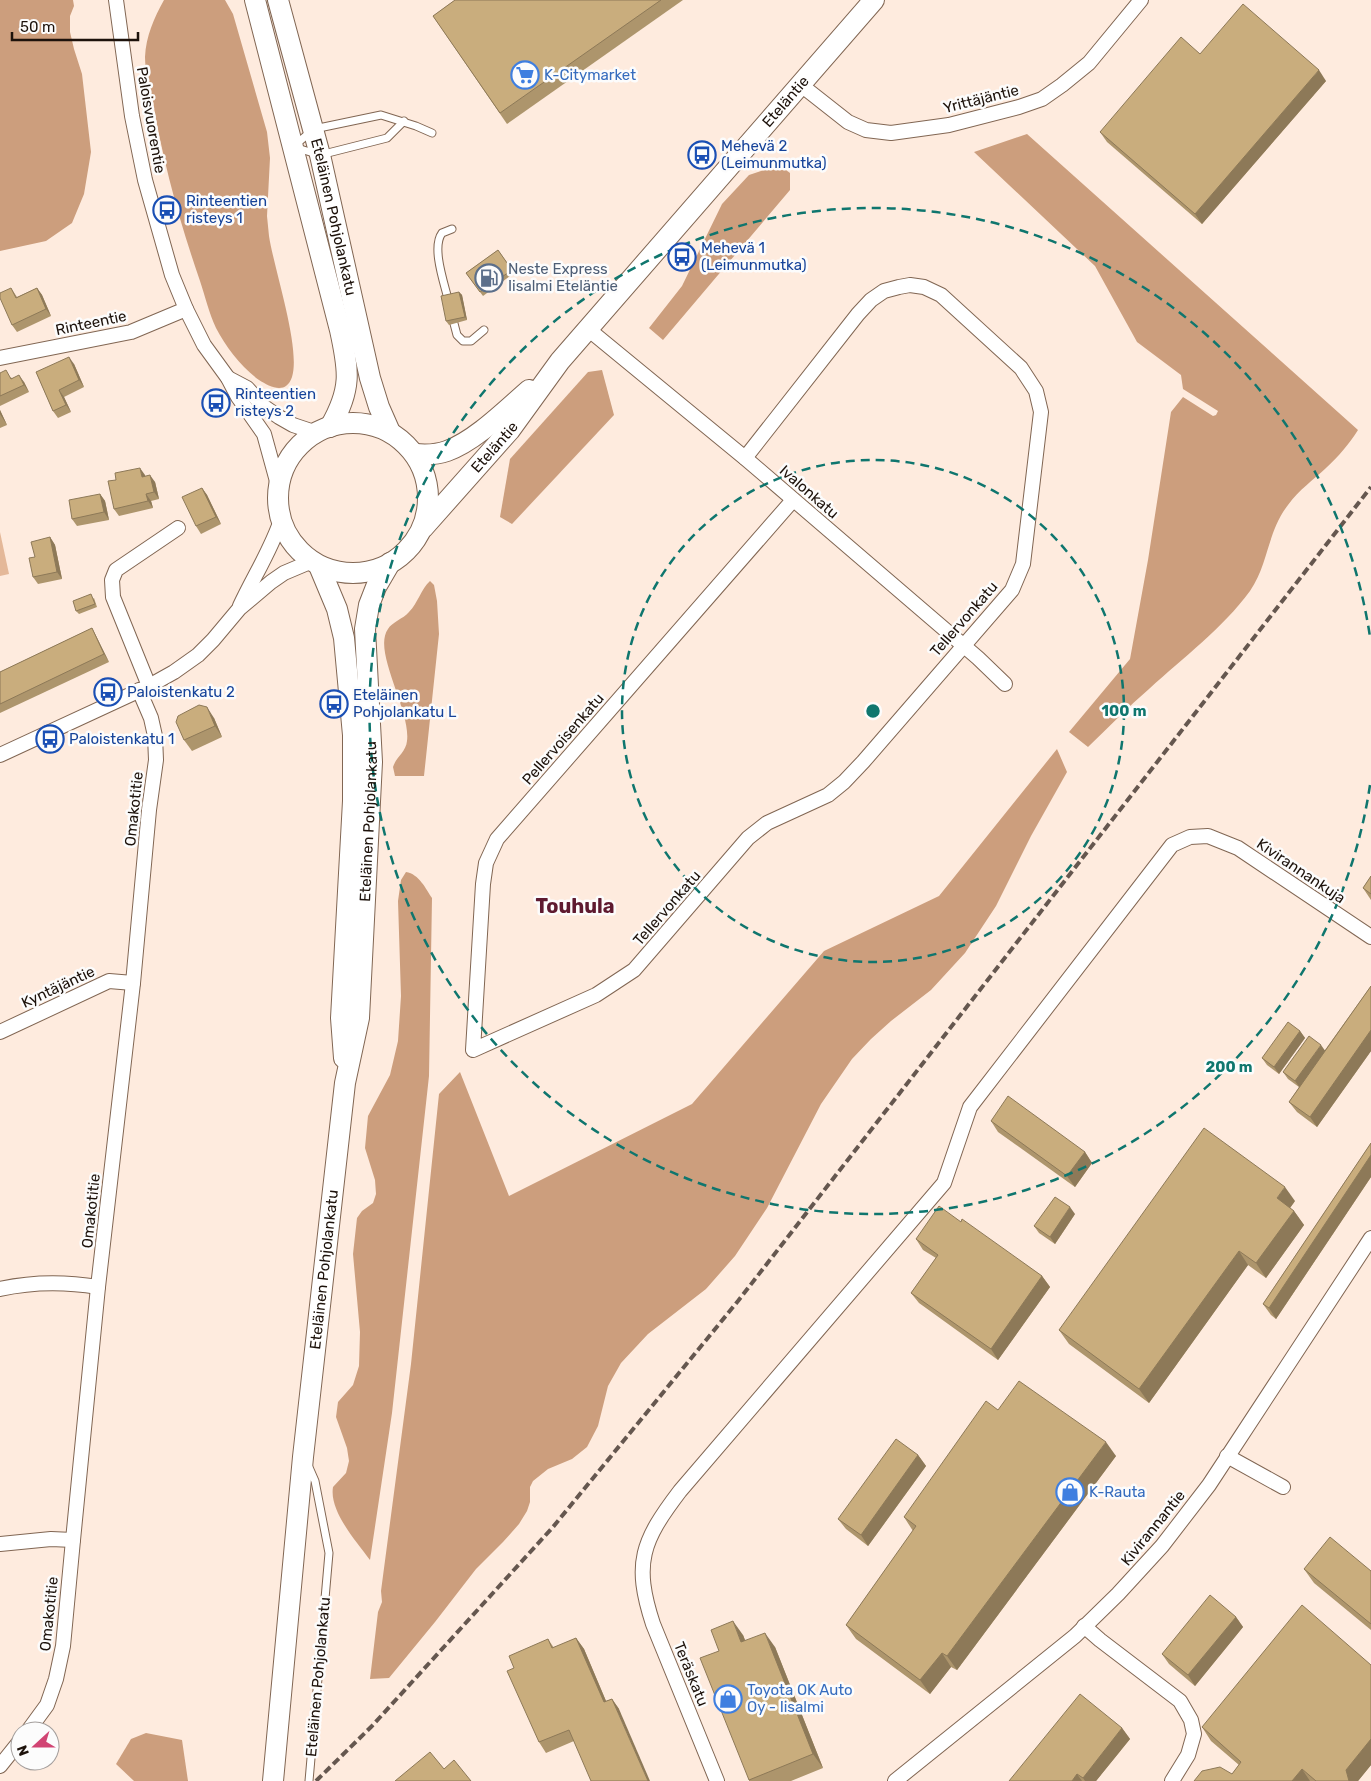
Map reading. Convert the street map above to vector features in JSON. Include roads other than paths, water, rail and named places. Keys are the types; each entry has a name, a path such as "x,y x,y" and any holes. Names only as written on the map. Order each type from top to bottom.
{"main road":[{"name":"Eteläinen Pohjolankatu","path":"255,0 340,330 346,360 347,381 341,408 324,430"},
{"name":"Eteläinen Pohjolankatu","path":"278,0 314,129 370,378 378,407 390,432"},
{"name":"Eteläntie","path":"423,528 510,430 560,362 588,329 874,0"},
{"name":"Eteläntie","path":"415,454 432,455 447,451 468,440 499,417 560,362"},
{"path":"346,423 362,424 390,432 415,454 423,470 428,506 423,528 408,550 390,563 369,571 352,573 336,571 315,564 297,550 281,520 277,499 278,485 283,469 290,457 303,442 324,430 346,423"},
{"name":"Eteläinen Pohjolankatu","path":"272,1781 303,1457 345,1083 358,1018 372,770 365,628 369,605 376,587 390,563"},
{"name":"Eteläinen Pohjolankatu","path":"315,564 337,609 344,638 353,735 353,801 341,1018 345,1083"}],"street":[{"name":"Paloisvuorentie","path":"116,0 132,116 145,180 172,275 204,345 228,378 238,397 251,412 264,434 272,456 278,485"},
{"name":"Yrittäjäntie","path":"801,85 848,122 866,130 891,133 949,126 1042,99 1089,62 1141,0"},
{"name":"Tellervonkatu","path":"473,1050 596,995 634,970 748,838 767,823 828,795 844,782 863,762 1012,590 1023,564 1041,412 1036,391 1021,368 941,295 924,286 910,285 884,291 871,300 745,458"},
{"name":"Rinteentie","path":"0,358 131,332 186,309"},
{"name":"Ivalonkatu","path":"588,329 745,458 1005,684"},
{"name":"Paloisvuorentie","path":"228,378 247,388 263,406 293,425 324,430"},
{"name":"Pellervoisenkatu","path":"473,1050 486,863 497,840 793,500"},
{"path":"239,609 254,575 266,558 281,520"},
{"name":"Omakotitie","path":"35,1721 47,1705 64,1646 98,1286 133,983 149,810 156,760 155,736 144,688 113,597 112,580 116,570 178,528"},
{"path":"0,755 144,688 187,664 213,640 239,609 271,582 284,573 315,564"},
{"name":"Kivirannankuja","path":"643,1578 643,1555 658,1519 944,1183 970,1107 1172,845 1190,837 1208,836 1238,848 1371,937"},
{"name":"Kyntäjäntie","path":"0,1032 109,981 133,983"},
{"name":"Kivirannantie","path":"895,1781 1004,1695 1084,1626 1118,1594 1162,1546 1209,1485 1371,1238"},
{"path":"0,1288 30,1285 80,1284 98,1286"},
{"path":"1228,1456 1283,1487"},
{"path":"0,1544 51,1539 73,1540"},
{"name":"Teräskatu","path":"643,1578 645,1599 653,1624 717,1781"},
{"path":"1084,1626 1180,1701 1191,1720 1194,1734 1188,1755 1172,1781"},
{"path":"0,1766 10,1754"}],"lane":[{"path":"293,147 314,129 381,115 404,121 432,133"},
{"path":"293,147 320,155 387,138 404,121"},
{"path":"452,229 440,235 437,249 454,329 460,339 466,342 471,341 484,330"},
{"name":"Eteläinen Pohjolankatu","path":"303,1457 315,1481 329,1553 309,1781"}],"railway":[{"path":"316,1781 372,1726 553,1527 738,1301 1371,487"}],"place":[{"name":"K-Citymarket","path":"525,75"},
{"name":"Mehevä 2 (Leimunmutka)","path":"702,155"},
{"name":"Rinteentien risteys 1","path":"167,210"},
{"name":"Mehevä 1 (Leimunmutka)","path":"682,257"},
{"name":"Neste Express Iisalmi Eteläntie","path":"489,278"},
{"name":"Rinteentien risteys 2","path":"216,403"},
{"name":"Paloistenkatu 2","path":"108,692"},
{"name":"Eteläinen Pohjolankatu L","path":"334,704"},
{"name":"Paloistenkatu 1","path":"50,739"},
{"name":"K-Rauta","path":"1070,1492"},
{"name":"Toyota OK Auto Oy - Iisalmi","path":"728,1699"}],"district":[{"name":"Touhula","path":"575,906"}]}
